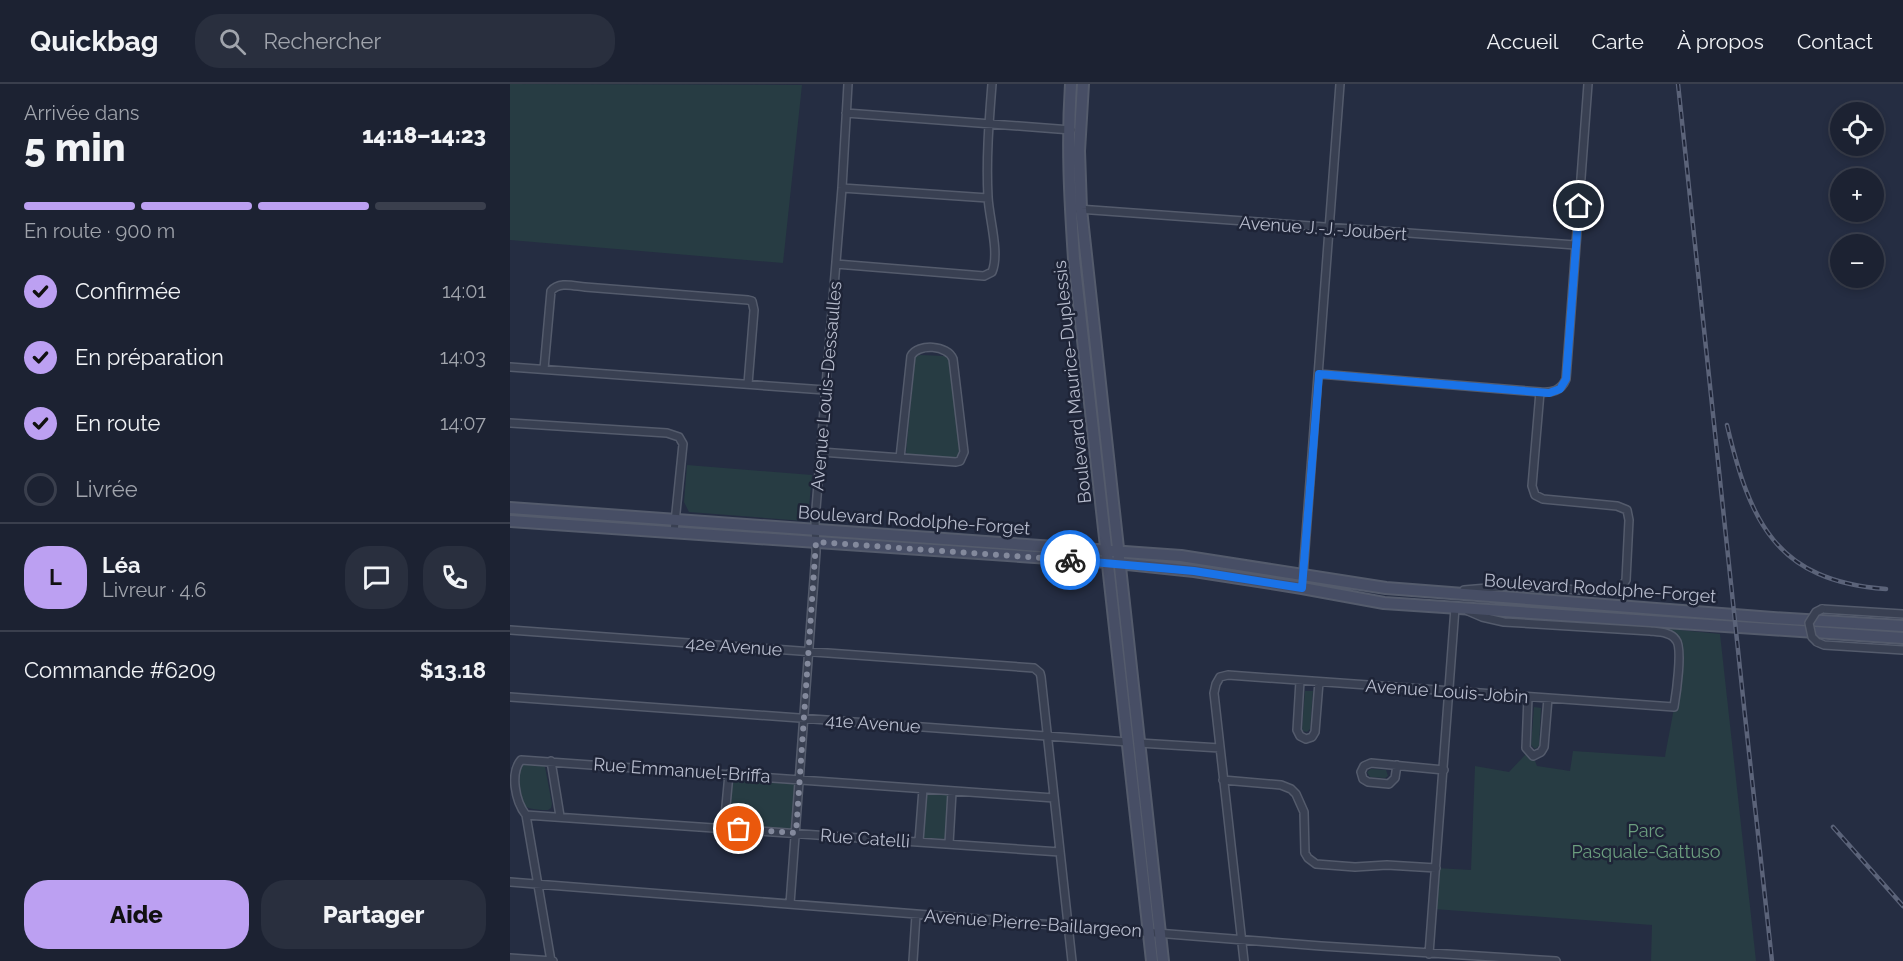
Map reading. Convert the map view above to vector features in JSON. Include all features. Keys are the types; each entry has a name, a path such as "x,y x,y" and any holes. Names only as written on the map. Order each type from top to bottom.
{"street":[{"name":"Avenue Louis-Dessaulles","path":"790,904 805,718 815,530 848,84"},
{"path":"836,264 984,276 990,274 994,267 988,198 988,124 992,84"},
{"name":"Boulevard Maurice-Duplessis","path":"1071,84 1075,209 1106,550 1133,742 1154,932 1152,961"},
{"name":"Boulevard Maurice-Duplessis","path":"1074,130 1083,84"},
{"path":"1302,588 1340,84"},
{"path":"1319,374 1549,393 1560,389 1566,379 1588,84"},
{"path":"846,113 1074,130"},
{"path":"842,188 988,198"},
{"name":"Boulevard Maurice-Duplessis","path":"1075,209 1118,552 1133,742"},
{"name":"Avenue J.-J.-Joubert","path":"1075,209 1575,246"},
{"path":"544,369 551,291 559,285 752,302 754,309 748,384"},
{"path":"821,452 900,458 956,462 960,461 964,452 953,359 946,350 919,349 911,356 900,458"},
{"path":"510,367 825,390"},
{"path":"1440,593 1508,586 1609,592 1620,590 1626,580 1629,520 1627,510 1617,506 1539,498 1535,495 1532,486 1540,392"},
{"path":"510,423 667,433 679,436 682,444 674,532"},
{"name":"Boulevard Rodolphe-Forget","path":"510,508 1181,556 1386,588 1903,626"},
{"name":"Boulevard Rodolphe-Forget","path":"510,521 1108,562 1194,571 1384,603 1903,638"},
{"path":"1384,603 1386,588"},
{"path":"1429,954 1449,691 1458,608"},
{"name":"Boulevard Rodolphe-Forget","path":"1458,608 1504,622 1670,634 1676,639 1679,649 1674,707"},
{"path":"1902,650 1824,645 1812,637 1809,623 1816,612 1822,609 1903,614"},
{"name":"42e Avenue","path":"510,630 1030,667 1037,670 1041,677 1047,736"},
{"name":"Avenue Louis-Jobin","path":"1220,748 1215,693 1220,677 1228,675 1674,707"},
{"path":"1300,681 1297,730 1306,740 1315,732 1319,682"},
{"name":"41e Avenue","path":"510,697 1220,748"},
{"path":"1527,697 1526,748 1533,756 1541,753 1544,747 1548,698"},
{"path":"1047,736 1072,961"},
{"path":"1220,748 1244,961"},
{"name":"Rue Emmanuel-Briffa","path":"526,815 514,797 512,788 515,765 525,759 1054,798"},
{"path":"551,761 560,816"},
{"path":"1397,765 1395,778 1389,784 1368,782 1363,779 1361,772 1364,766 1371,763 1397,765 1444,770"},
{"path":"724,828 729,774"},
{"path":"1223,780 1281,785 1291,789 1296,794 1304,812 1305,854 1316,864 1436,868"},
{"path":"919,842 923,789"},
{"path":"949,844 952,792"},
{"path":"510,958 552,961 526,815"},
{"name":"Rue Catelli","path":"526,815 1060,852"},
{"name":"Avenue Pierre-Baillargeon","path":"510,882 1474,958 1556,961"},
{"path":"913,961 916,915"},
{"name":"Boulevard Maurice-Duplessis","path":"1154,932 1163,961"}],"green space":[{"path":"510,84 802,85 783,263 510,240"},
{"path":"921,355 944,356 950,360 960,451 957,458 910,457 906,452 915,358"},
{"path":"687,465 812,475 808,518 804,521 689,512 684,502"},
{"name":"Parc Pasquale-Gattuso","path":"1660,628 1720,634 1756,961 1651,961 1652,925 1434,909 1436,868 1471,870 1475,766 1509,772 1528,752 1533,756 1537,766 1570,771 1573,751 1665,757 1676,697 1679,665 1676,639 1659,633"},
{"path":"1305,691 1313,691 1310,729 1307,732 1302,728"},
{"path":"1534,707 1541,708 1539,746 1535,749 1531,745"},
{"path":"523,763 545,767 552,804 548,810 530,808 522,802 516,774"},
{"path":"1371,769 1386,770 1388,776 1385,778 1370,777 1367,772"},
{"path":"729,774 800,779 796,833 724,827"},
{"path":"926,792 951,794 947,839 923,838"}],"railway":[{"path":"1678,84 1772,961"},
{"path":"1727,425 1746,490 1758,517 1774,540 1793,559 1818,574 1849,584 1886,589"},
{"path":"1833,827 1903,906"}],"way so far":[{"path":"739,829 796,833 816,542 1070,560"}],"route":[{"path":"1070,560 1194,571 1302,588 1319,374 1549,393 1560,389 1566,379 1579,206"}]}
